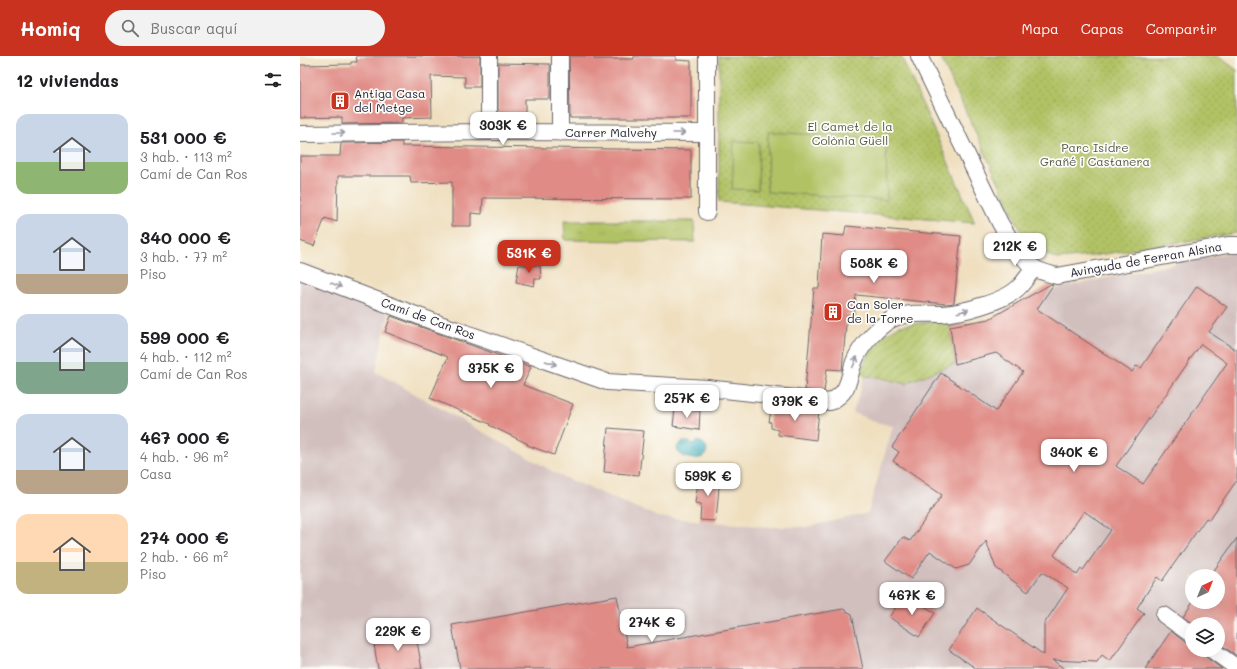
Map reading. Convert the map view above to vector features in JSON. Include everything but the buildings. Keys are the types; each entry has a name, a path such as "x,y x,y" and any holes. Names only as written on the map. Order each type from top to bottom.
{"street":[{"path":"489,56 489,132"},
{"path":"707,56 707,212"},
{"name":"Avinguda de Ferran Alsina","path":"919,56 1000,223 1010,240 1034,268 1057,276 1237,245"},
{"path":"560,57 560,133"},
{"name":"Carrer Malvehy","path":"300,134 489,132 707,133"},
{"name":"Camí de Can Ros","path":"300,271 437,323 607,382 707,388 830,402 839,397 845,390 854,361 863,345 880,327 897,316 957,313 1001,298 1018,288 1034,268"},
{"path":"1164,615 1185,631"},
{"path":"1222,657 1237,668"}],"shaded area":[{"path":"1237,251 1237,669 300,669 300,281 389,314 376,372 561,476 658,517 769,527 807,527 868,513 893,426 871,421 853,413 865,376 907,384 910,381 955,365 950,326 989,319 1039,291"}],"green space":[{"name":"El Camet de la Colònia Güell","path":"719,56 901,56 975,223 719,202"},
{"name":"Parc Isidre Grañé i Castanera","path":"940,56 1218,56 1237,70 1237,233 1092,256 1057,259 1041,252 1030,243 1022,233"},
{"path":"768,132 886,139 887,200 767,192"},
{"path":"734,141 759,142 758,190 732,189"},
{"path":"564,221 694,221 695,242 565,240"},
{"path":"949,319 955,364 910,381 907,384 877,377 865,376 860,373 870,351 884,335 899,326"}],"water":[{"path":"698,441 705,445 707,450 703,457 690,458 678,452 677,447 682,442 689,442 693,444"}],"place":[{"name":"Antiga Casa del Metge","path":"340,101"},
{"name":"Can Soler de la Torre","path":"833,312"}]}
